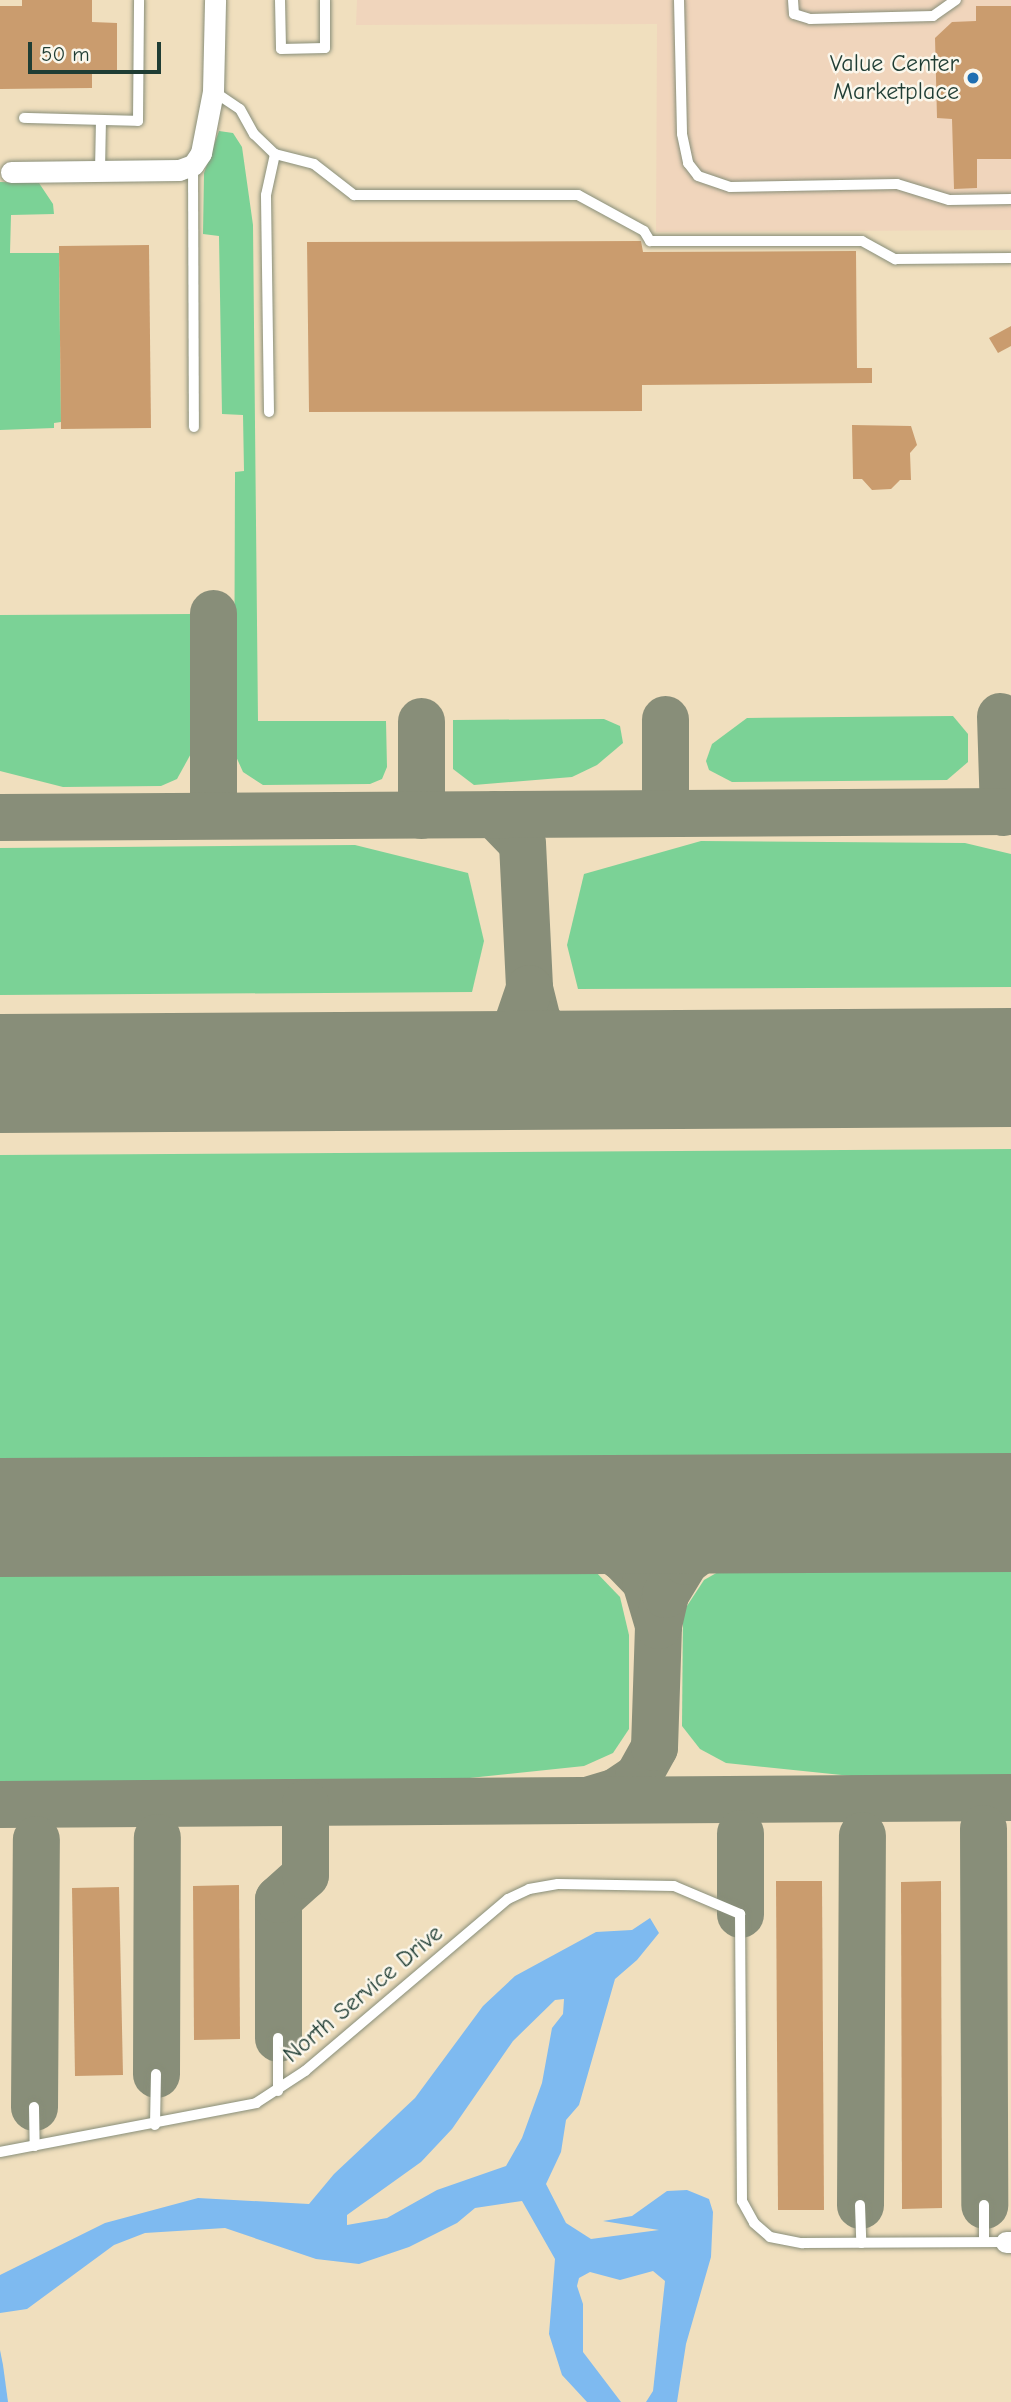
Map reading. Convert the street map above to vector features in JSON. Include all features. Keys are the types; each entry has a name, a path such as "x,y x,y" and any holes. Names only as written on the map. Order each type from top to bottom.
{"street":[{"path":"6,172 179,170 192,166 201,153 214,90 215,0"}],"lane":[{"path":"24,118 138,121 139,0"},
{"path":"280,0 281,49 325,48 325,0"},
{"path":"679,0 682,134 688,163 698,176 730,187 897,184 949,200 1011,199"},
{"path":"793,0 794,14 810,19 926,17 956,0"},
{"path":"214,90 240,109 254,134 275,154 314,164 354,195 578,195 643,231 650,242 862,241 895,260 1011,258"},
{"path":"100,170 101,120"},
{"path":"269,412 266,195 275,154"},
{"path":"192,166 194,427"},
{"name":"North Service Drive","path":"0,2152 256,2103 278,2091 508,1899 529,1889 558,1884 674,1886 740,1914 742,2201 754,2222 770,2237 802,2244 860,2244"},
{"path":"278,2038 278,2091"},
{"path":"155,2124 156,2074"},
{"path":"34,2107 35,2146"},
{"path":"860,2205 860,2244 1009,2242"},
{"path":"984,2205 985,2242"}],"shaded area":[{"path":"357,0 1011,0 1011,230 656,232 657,24 356,25"}],"green space":[{"path":"219,131 233,133 242,147 253,225 258,721 386,721 387,767 382,779 370,784 263,785 243,772 234,752 235,472 244,471 243,415 222,414 219,236 203,234 204,173"},
{"path":"0,182 39,183 53,204 54,214 11,215 10,253 59,253 61,422 54,423 54,428 0,430"},
{"path":"192,614 193,750 177,779 161,786 63,787 0,771 0,615"},
{"path":"953,716 968,734 968,762 947,780 732,782 709,770 706,761 712,744 747,718"},
{"path":"604,719 620,726 623,743 597,765 572,777 474,785 453,769 453,720"},
{"path":"701,841 965,843 1011,854 1011,987 578,989 567,945 584,874"},
{"path":"355,845 468,873 484,941 472,992 0,995 0,848"},
{"path":"1011,1149 1011,1472 0,1479 0,1155"},
{"path":"1011,1557 1011,1776 861,1777 726,1763 700,1749 682,1726 683,1612 704,1580 741,1559"},
{"path":"567,1558 593,1569 620,1597 629,1635 629,1729 613,1753 584,1766 441,1781 0,1785 0,1564"}],"water":[{"path":"650,1918 659,1933 637,1960 615,1979 579,2105 566,2120 561,2152 546,2184 566,2223 591,2239 659,2230 603,2221 632,2216 667,2191 687,2190 709,2199 713,2212 711,2257 686,2344 677,2402 646,2402 653,2391 665,2281 653,2271 620,2280 590,2272 579,2278 577,2286 583,2304 583,2352 621,2402 587,2402 562,2375 549,2334 555,2259 522,2201 475,2208 457,2223 409,2247 359,2264 316,2259 225,2228 145,2233 114,2245 27,2309 0,2313 0,2275 105,2223 198,2198 309,2204 334,2174 415,2098 483,2006 515,1976 596,1932 632,1930","holes":["564,1999 563,2014 552,2028 542,2083 522,2138 506,2166 437,2190 387,2218 347,2225 347,2215 421,2162 452,2129 513,2041 555,2000"]},
{"path":"0,2350 3,2365 8,2402 0,2402"}],"building":[{"path":"22,0 92,0 92,22 117,23 117,71 92,72 92,88 0,89 0,6 22,6"},
{"name":"Value Center Marketplace","path":"976,6 1011,6 1011,159 977,159 977,188 954,189 952,119 937,118 935,38 952,22 976,21"},
{"path":"641,241 643,252 856,251 857,368 872,368 872,383 642,385 642,411 309,412 307,242"},
{"path":"149,245 151,428 61,429 59,246"},
{"path":"1011,326 1011,346 998,353 989,338"},
{"path":"852,425 911,426 917,445 910,453 911,480 900,480 891,489 872,490 862,479 853,479"},
{"path":"776,1881 822,1881 824,2210 778,2210"},
{"path":"941,1881 942,2208 902,2209 901,1882"},
{"path":"239,1885 240,2039 194,2040 193,1886"},
{"path":"119,1887 123,2075 75,2076 72,1888"}],"taxiway":[{"path":"213,613 213,815"},
{"path":"1000,716 1003,812"},
{"path":"665,719 665,813"},
{"path":"421,721 421,815"},
{"path":"0,817 1011,811"},
{"path":"494,814 522,843 529,988 537,1021 570,1055 604,1070"},
{"path":"457,1070 492,1052 515,1029 529,988"},
{"path":"590,1799 616,1791 638,1776 654,1747 658,1625 665,1594 685,1561 724,1532 785,1513"},
{"path":"531,1514 581,1529 623,1558 645,1581 658,1625"},
{"path":"0,1804 1011,1797"},
{"path":"278,2038 278,1899 305,1875 305,1803"},
{"path":"983,1828 984,2205"},
{"path":"740,1833 740,1914"},
{"path":"860,2205 862,1835"},
{"path":"156,2074 157,1837"},
{"path":"34,2107 36,1839"}],"runway":[{"path":"0,1073 1011,1067"},
{"path":"0,1517 1011,1512"}],"place":[{"name":"Value Center Marketplace","path":"973,78"}]}
